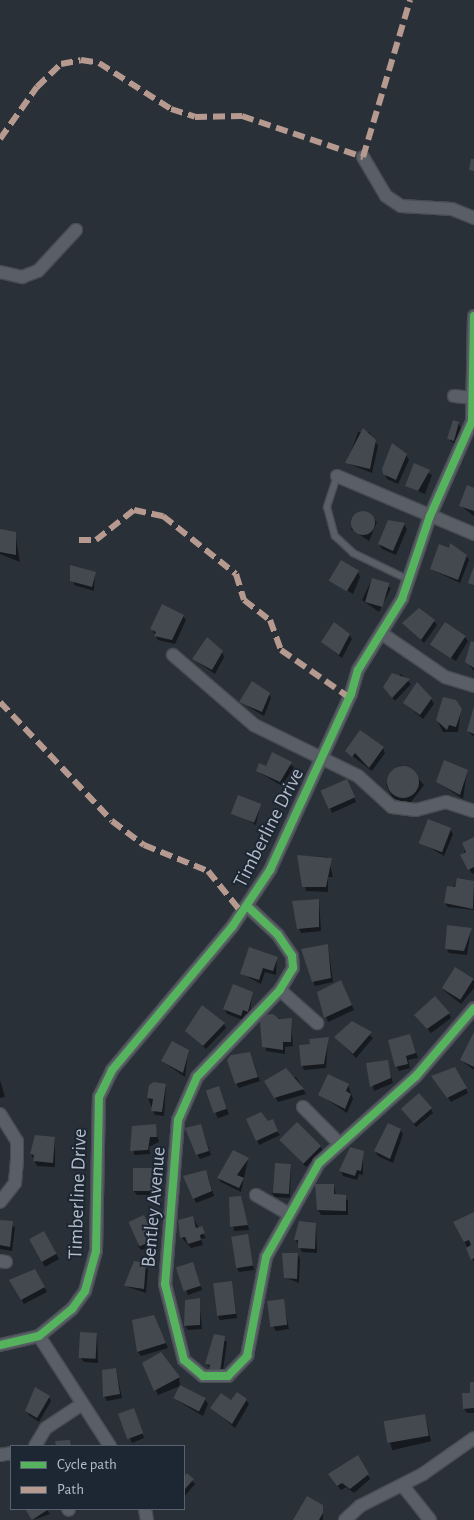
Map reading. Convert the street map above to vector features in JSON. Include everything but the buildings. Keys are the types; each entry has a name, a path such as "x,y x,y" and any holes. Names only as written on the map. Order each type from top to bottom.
{"street":[{"path":"364,157 386,196 401,206 452,209 474,218"},
{"path":"0,272 22,278 38,271 76,230"},
{"name":"Timberline Drive","path":"0,1345 39,1336 72,1309 92,1268 96,1251 95,1133 99,1097 112,1070 247,906 281,850 322,759 358,670 409,580 430,516 472,421 474,316"},
{"path":"454,396 473,398"},
{"path":"337,476 474,534"},
{"path":"380,633 445,676 474,686"},
{"path":"173,655 254,726 358,776 392,807 416,810 446,802 474,811"},
{"name":"Bentley Avenue","path":"247,906 278,935 292,956 293,968 280,990 197,1076 178,1120 165,1284 184,1360 193,1370 214,1379 228,1376 247,1356 259,1277 289,1214 319,1163 338,1142 416,1076 474,1008"},
{"path":"280,990 316,1024"},
{"path":"304,1107 338,1142"},
{"path":"0,1114 15,1134 17,1160 14,1182 0,1202"},
{"path":"256,1195 289,1214"},
{"path":"39,1336 109,1445"},
{"path":"36,1445 46,1428 82,1404"},
{"path":"345,1520 360,1506 403,1486 474,1438"},
{"path":"403,1486 430,1520"}],"lane":[{"path":"337,476 327,507 335,536 353,553 409,580"}],"marked path":[{"path":"0,139 37,87 61,64 81,60 99,63 171,109 195,117 242,116 363,157 410,0"},
{"path":"79,540 96,540 134,510 163,516 236,574 244,600 270,620 281,650 350,698"},
{"path":"0,702 112,821 144,845 208,871 242,913"}],"cycle path":[{"path":"0,1345 39,1336 72,1309 85,1291 96,1251 99,1097 112,1070 232,927 270,870 351,694 358,670 402,599 430,516 472,421 474,316"},
{"path":"247,906 278,935 292,956 293,968 280,990 197,1077 178,1120 165,1284 184,1360 203,1376 228,1376 247,1356 266,1257 319,1163 416,1076 474,1008"}]}
